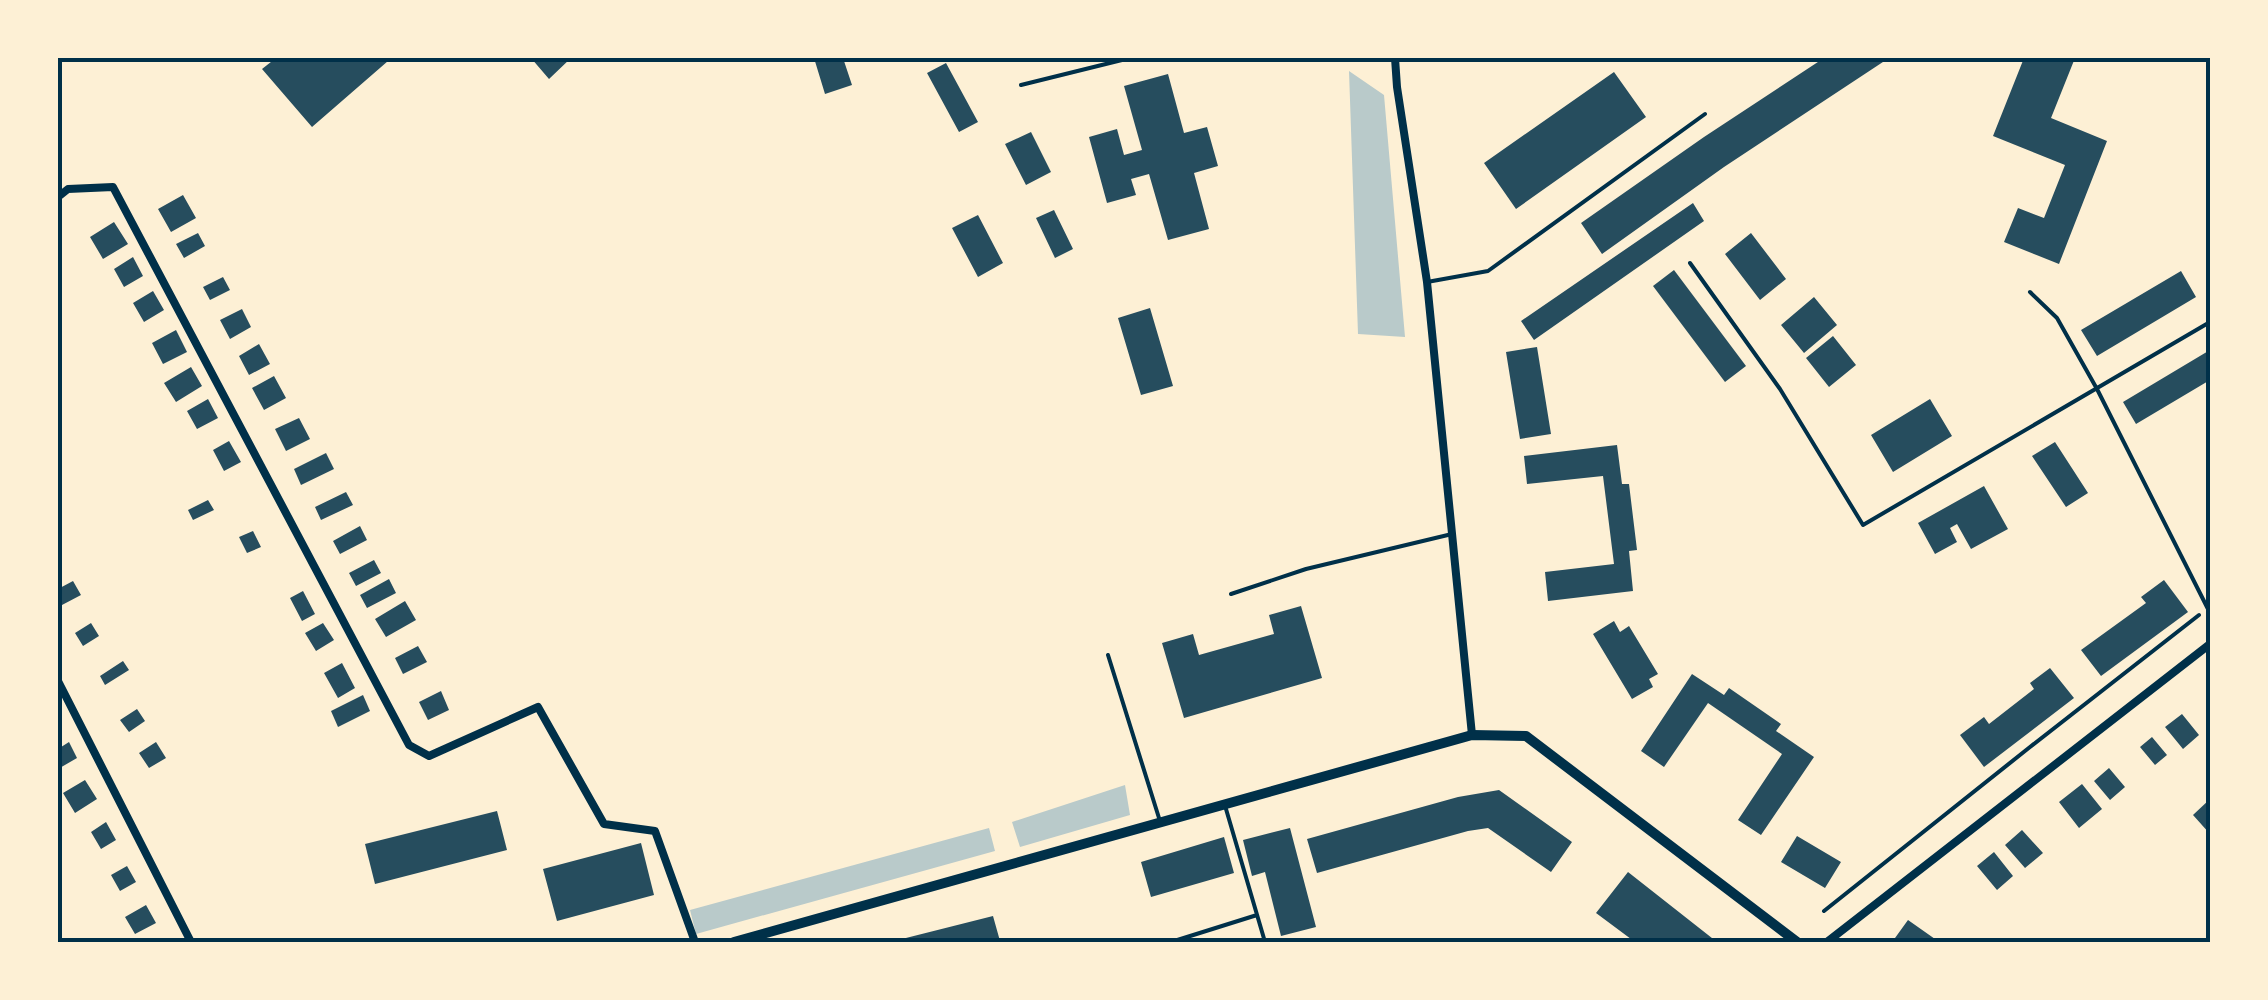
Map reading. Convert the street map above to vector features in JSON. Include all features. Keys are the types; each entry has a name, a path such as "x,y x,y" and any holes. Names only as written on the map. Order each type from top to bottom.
{"street":[{"path":"1395,58 1427,282 1472,735"},
{"path":"58,196 68,189 114,186 408,745 429,756 538,708 604,824 655,831 695,942"},
{"path":"1827,942 2210,644"},
{"path":"58,681 191,942"},
{"path":"734,942 1472,735 1526,736 1798,942"}],"lane":[{"path":"1021,85 1130,58"},
{"path":"1427,282 1488,271 1705,114"},
{"path":"1690,264 1780,388 1863,525 2210,322"},
{"path":"2030,292 2057,318 2097,389 2209,611"},
{"path":"1231,594 1306,569 1452,534"},
{"path":"1108,655 1160,822"},
{"path":"1224,804 1265,942"},
{"path":"1171,942 1257,916"}],"path":[{"path":"1824,911 2209,611"}],"shaded area":[{"path":"1349,71 1384,95 1405,337 1358,334"},
{"path":"1125,785 1130,815 1020,847 1012,822"},
{"path":"989,828 995,851 696,934 690,910"}],"building":[{"path":"276,58 388,61 312,127 262,69"},
{"path":"531,58 571,58 549,79"},
{"path":"814,58 843,58 852,85 825,94"},
{"path":"1824,58 1889,58 1724,167 1602,254 1581,223"},
{"path":"2024,58 2075,58 2051,118 2107,141 2059,264 2004,242 2018,208 2044,218 2065,165 1993,136"},
{"path":"946,63 978,122 959,132 927,73"},
{"path":"1614,72 1646,117 1516,209 1484,163"},
{"path":"1168,74 1184,133 1207,127 1218,166 1194,173 1209,229 1168,240 1149,174 1131,179 1136,195 1107,203 1089,137 1117,129 1124,155 1142,150 1124,86"},
{"path":"1031,132 1051,172 1026,185 1005,144"},
{"path":"183,195 196,218 171,232 158,209"},
{"path":"1693,203 1704,221 1534,340 1521,321"},
{"path":"1054,210 1073,249 1055,258 1036,218"},
{"path":"978,215 1003,263 978,277 952,228"},
{"path":"114,222 128,244 103,259 90,237"},
{"path":"198,233 205,246 184,258 176,244"},
{"path":"1751,233 1786,279 1760,300 1725,254"},
{"path":"133,257 143,276 124,287 114,269"},
{"path":"1674,270 1746,366 1725,382 1653,286"},
{"path":"2181,271 2196,297 2097,356 2081,330"},
{"path":"223,277 230,290 210,300 203,287"},
{"path":"153,291 164,310 144,322 133,303"},
{"path":"1814,297 1837,325 1804,353 1781,325"},
{"path":"1150,308 1173,386 1141,395 1118,318"},
{"path":"242,309 251,327 230,339 220,320"},
{"path":"176,330 187,352 163,364 152,343"},
{"path":"1833,336 1856,365 1829,387 1806,358"},
{"path":"259,344 270,364 249,375 239,356"},
{"path":"1537,347 1551,434 1520,439 1506,352"},
{"path":"2210,350 2210,380 2136,424 2123,402"},
{"path":"191,367 202,386 176,402 164,383"},
{"path":"274,376 286,398 264,410 252,388"},
{"path":"208,399 218,418 197,429 187,411"},
{"path":"1930,399 1952,436 1893,472 1871,435"},
{"path":"299,418 310,439 286,451 275,429"},
{"path":"229,441 241,462 224,471 213,450"},
{"path":"2055,442 2088,493 2066,507 2032,456"},
{"path":"1617,445 1622,484 1629,484 1637,550 1629,551 1633,591 1548,601 1545,572 1614,564 1603,476 1527,484 1524,456"},
{"path":"326,453 334,469 301,485 294,469"},
{"path":"1984,486 2008,529 1971,549 1957,524 1950,528 1957,542 1935,554 1918,523"},
{"path":"346,492 353,505 321,520 315,507"},
{"path":"208,500 214,510 193,520 188,510"},
{"path":"360,526 367,540 340,554 333,541"},
{"path":"253,531 261,547 247,553 239,537"},
{"path":"374,560 381,573 356,586 349,573"},
{"path":"389,579 396,593 367,608 360,595"},
{"path":"2164,580 2188,612 2101,676 2081,650 2146,603 2141,597"},
{"path":"73,581 81,595 62,605 58,589"},
{"path":"303,591 315,614 302,621 290,598"},
{"path":"405,601 416,620 386,637 375,619"},
{"path":"1301,606 1322,678 1184,718 1162,643 1193,634 1199,655 1274,634 1269,615"},
{"path":"1614,621 1620,632 1629,626 1658,674 1649,679 1653,687 1632,699 1593,634"},
{"path":"91,623 99,636 83,646 75,633"},
{"path":"323,623 334,640 316,651 305,633"},
{"path":"418,646 427,662 403,674 395,658"},
{"path":"123,661 129,670 105,685 100,676"},
{"path":"342,663 355,688 338,698 324,673"},
{"path":"2050,668 2074,698 1984,767 1960,735 1984,717 1989,724 2034,689 2030,683"},
{"path":"1692,674 1724,695 1729,688 1781,724 1776,731 1814,757 1761,835 1738,820 1782,754 1708,703 1664,767 1641,751"},
{"path":"441,691 449,710 428,720 419,702"},
{"path":"363,695 370,711 338,727 331,711"},
{"path":"137,709 145,721 129,732 120,720"},
{"path":"2182,714 2199,735 2183,749 2165,727"},
{"path":"2152,737 2167,755 2155,765 2140,747"},
{"path":"69,742 77,758 58,769 58,749"},
{"path":"156,742 166,758 149,768 139,753"},
{"path":"2109,768 2125,787 2110,800 2094,781"},
{"path":"85,780 97,799 75,813 63,793"},
{"path":"2082,784 2102,809 2079,828 2059,802"},
{"path":"1499,790 1572,842 1551,872 1488,828 1317,873 1307,839 1458,797"},
{"path":"2210,799 2210,834 2193,815"},
{"path":"497,811 507,850 375,884 365,844"},
{"path":"106,822 116,840 101,849 91,832"},
{"path":"1290,828 1316,927 1281,936 1265,872 1252,876 1243,840"},
{"path":"2022,830 2043,853 2025,868 2005,845"},
{"path":"1797,836 1841,862 1825,888 1781,862"},
{"path":"1224,837 1234,873 1151,897 1141,862"},
{"path":"641,843 654,895 557,921 543,869"},
{"path":"1994,852 2013,876 1997,890 1977,866"},
{"path":"127,866 136,882 120,891 111,875"},
{"path":"1628,872 1717,942 1635,942 1596,913"},
{"path":"146,905 156,923 135,934 125,917"},
{"path":"993,916 1000,941 894,942 894,941"},
{"path":"1908,920 1935,939 1901,942 1895,938"}]}
